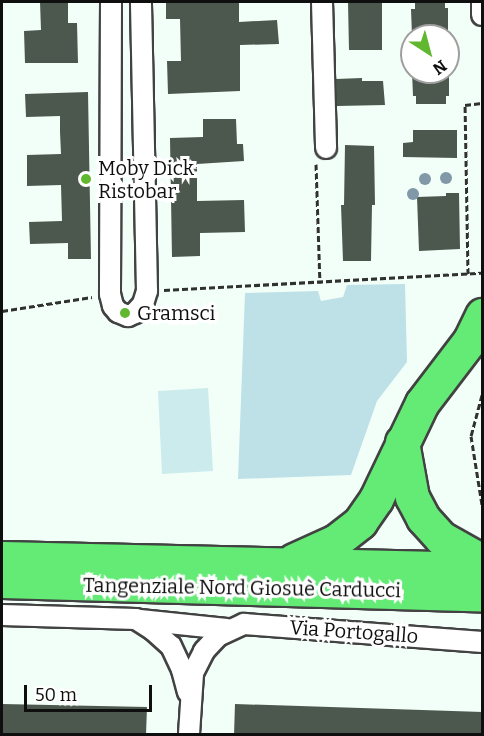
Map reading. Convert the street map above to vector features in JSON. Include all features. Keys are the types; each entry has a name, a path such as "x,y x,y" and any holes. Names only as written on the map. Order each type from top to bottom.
{"highway":[{"path":"283,564 329,545 360,522 376,499 422,403 470,340 483,315"},
{"path":"402,442 412,496 423,518 441,538 483,561"},
{"name":"Tangenziale Nord Giosuè Carducci","path":"5,577 283,564 483,568"},
{"name":"Tangenziale Nord Giosuè Carducci","path":"5,577 483,594"}],"street":[{"path":"111,2 110,294 113,306 118,312 128,316 135,313 142,304 147,291 141,2"},
{"path":"322,2 326,148"},
{"path":"482,2 483,15"},
{"name":"Via Portogallo","path":"2,615 136,620 227,629 244,624 483,642"},
{"path":"136,620 153,630 171,646 182,670 190,699"},
{"path":"189,735 193,673 204,651 227,629"}],"path":[{"path":"468,274 465,105 483,104"},
{"path":"320,284 316,152 326,148"},
{"path":"147,291 320,284 483,273"},
{"path":"2,310 110,294"},
{"path":"483,395 471,436 483,505"}],"shaded area":[{"path":"405,284 407,362 377,401 351,475 238,479 245,293 318,291 321,301 343,297 347,285"},
{"path":"208,388 213,471 162,474 158,391"}],"building":[{"path":"40,2 68,2 68,23 77,23 78,63 25,63 24,31 41,30"},
{"path":"166,2 239,2 239,22 277,20 279,44 240,45 240,91 168,94 167,61 181,61 180,19 166,19"},
{"path":"348,2 382,2 382,50 349,50"},
{"path":"415,2 445,2 445,8 448,8 448,24 412,24 411,9 415,9"},
{"path":"362,78 362,81 383,81 385,105 337,106 336,79"},
{"path":"412,84 449,84 446,104 416,104 416,96 413,96"},
{"path":"88,92 91,259 68,259 68,243 30,244 29,222 62,221 61,185 27,186 27,155 61,154 60,116 26,117 25,94"},
{"path":"203,119 236,119 237,144 243,144 244,161 197,164 197,201 244,200 245,232 200,233 200,256 172,257 170,138 203,137"},
{"path":"413,130 457,130 457,158 403,157 403,143 413,142"},
{"path":"345,145 374,146 375,205 372,205 371,261 343,261 341,205 344,205"},
{"path":"446,193 459,193 460,249 419,251 417,197 446,196"},
{"path":"2,704 147,707 146,735 2,735"},
{"path":"235,704 483,712 483,735 234,735"}],"place":[{"name":"Moby Dick Ristobar","path":"86,179"},
{"name":"Gramsci","path":"125,313"}]}
